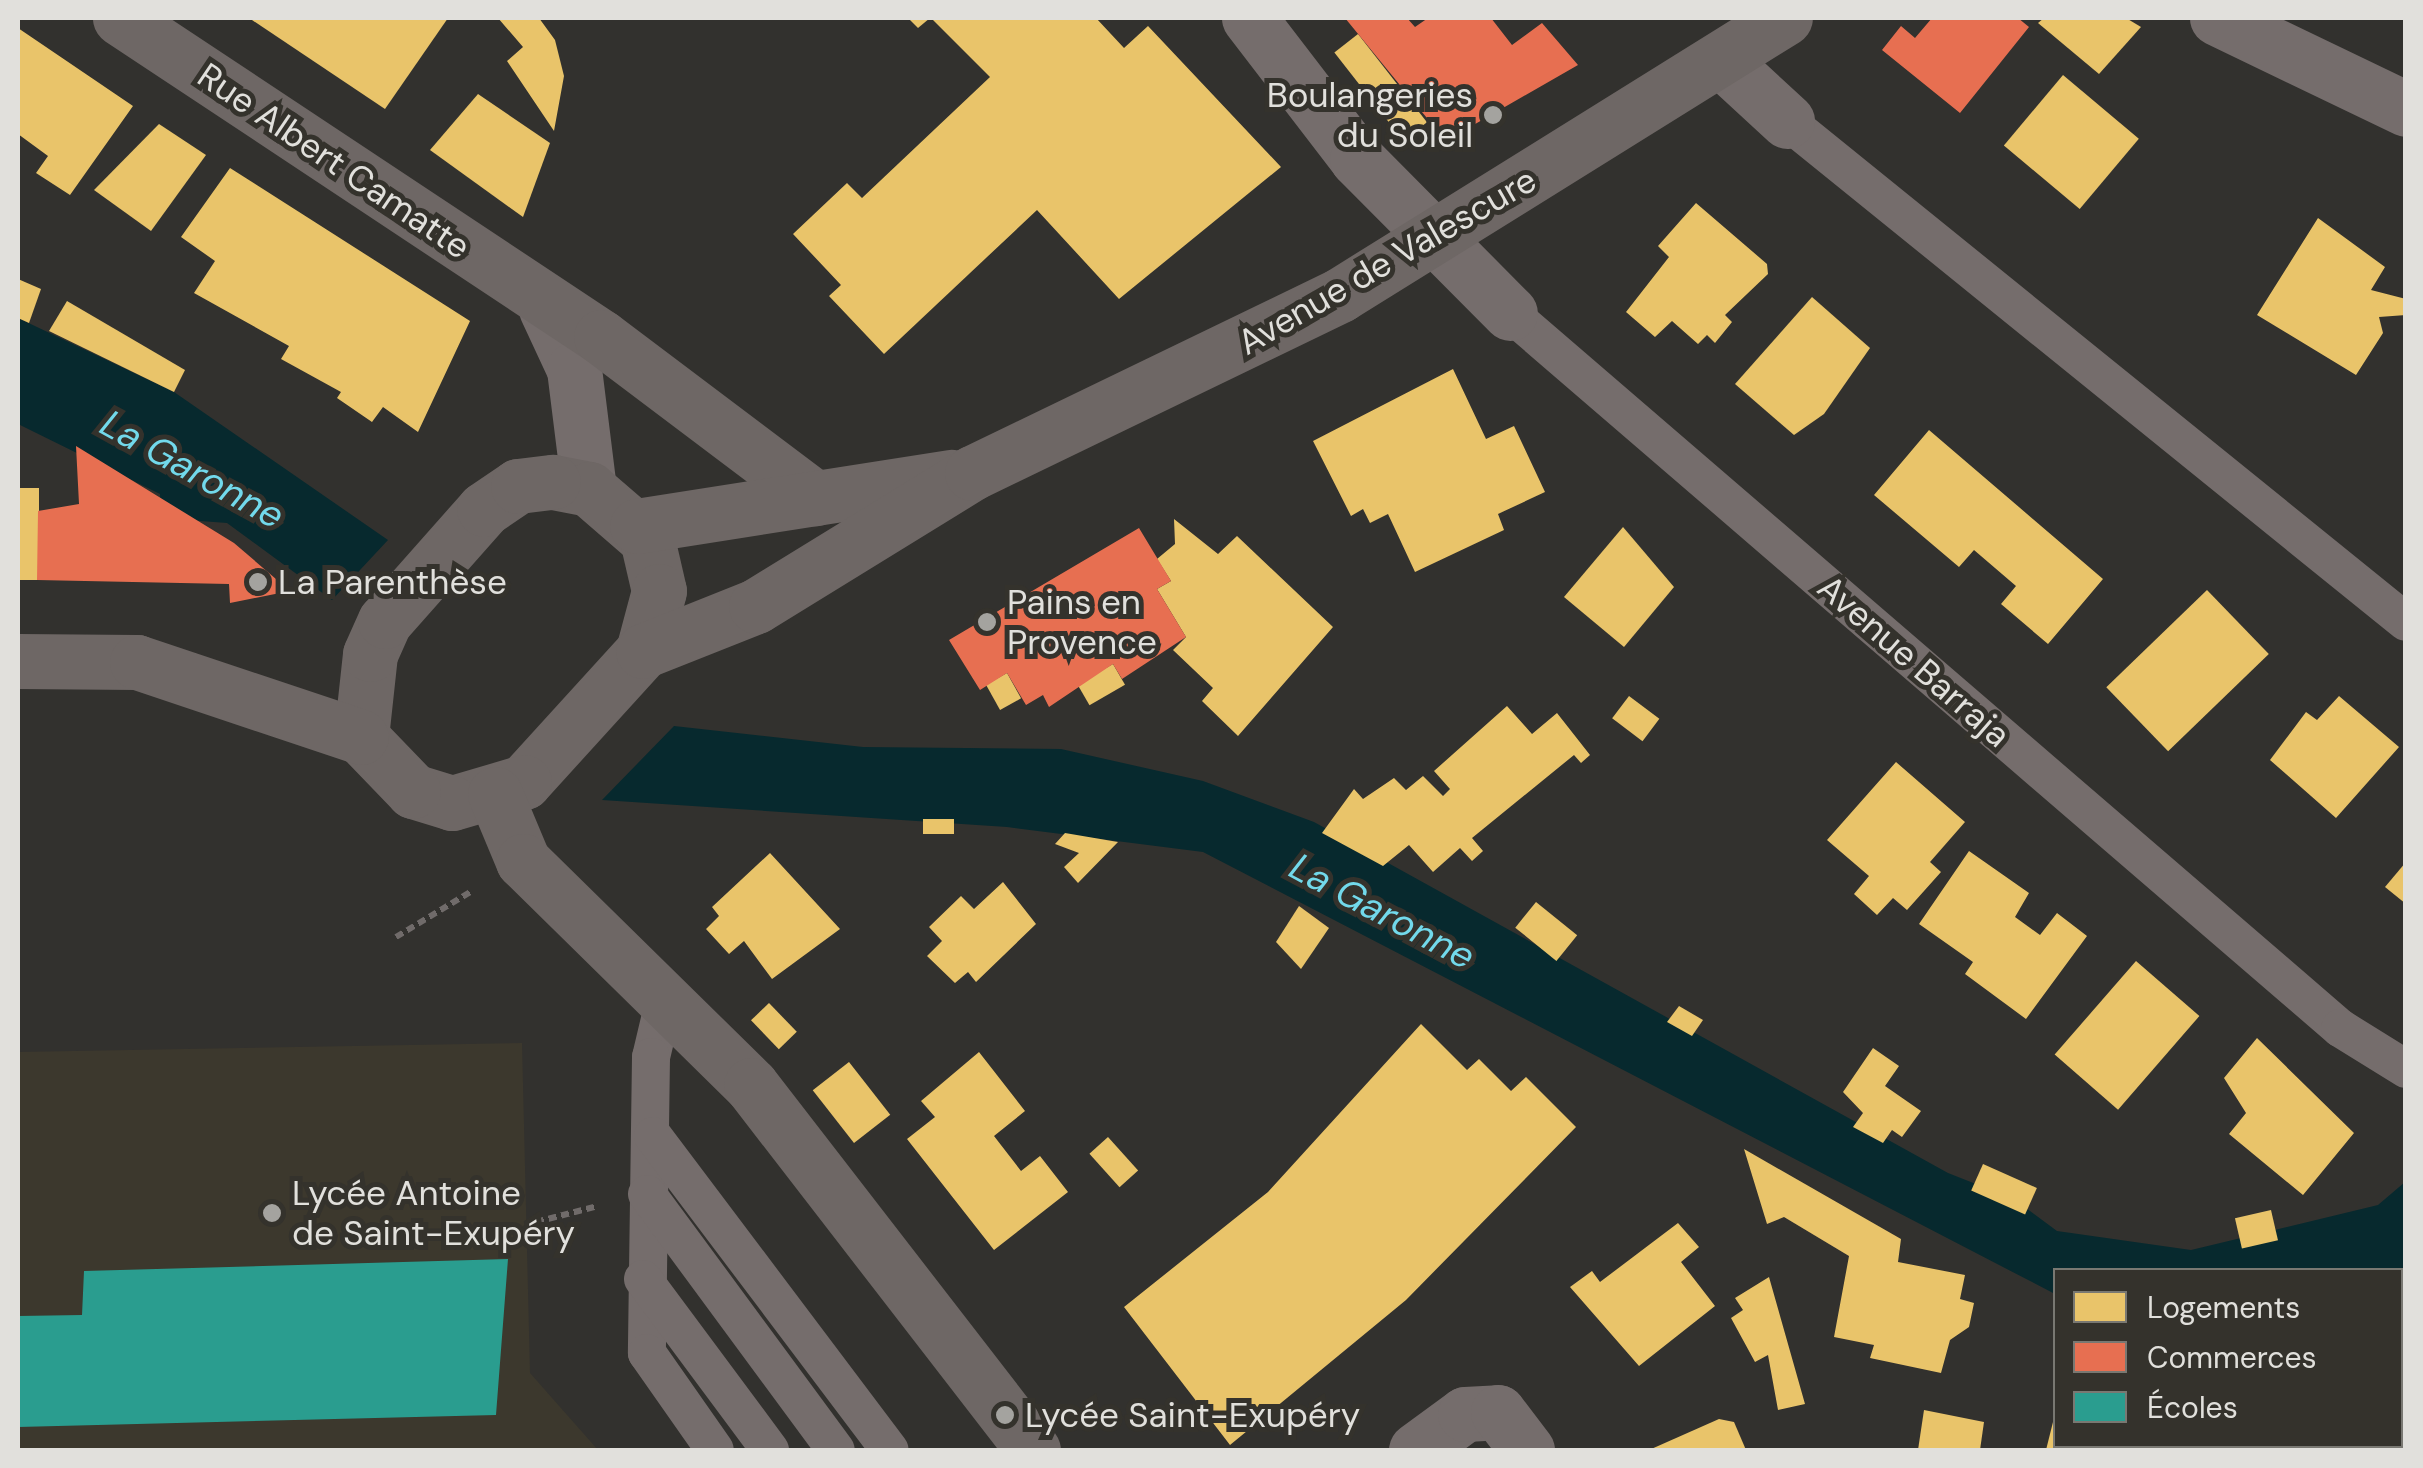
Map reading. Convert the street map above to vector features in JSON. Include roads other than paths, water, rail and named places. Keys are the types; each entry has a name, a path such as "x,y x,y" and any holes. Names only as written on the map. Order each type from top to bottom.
{"main road":[{"name":"Rue Albert Camatte","path":"120,18 546,309 601,337 815,498"},
{"name":"Avenue de Valescure","path":"643,651 756,606 972,473 1139,398 1430,241 1785,18"},
{"name":"Avenue de Valescure","path":"638,526 972,473"},
{"path":"18,661 137,662 361,737 414,790 452,803 495,794 550,760 643,651 658,580 638,526 589,489 518,486 442,551 370,654 361,737"},
{"path":"495,794 523,861 577,923 664,998 751,1086 1033,1450"}],"street":[{"name":"Avenue Barraja","path":"1248,18 1430,241 1510,313"},
{"path":"2217,18 2406,109"},
{"path":"1721,60 1787,122"},
{"path":"546,309 574,369 589,489"},
{"path":"1416,1450 1465,1414 1498,1412 1527,1450"}],"lane":[{"path":"1787,122 2406,622"},
{"name":"Avenue Barraja","path":"1510,313 2340,1028 2406,1069"},
{"path":"664,998 650,1057 653,1136 643,1279 647,1353 714,1450"},
{"path":"653,1136 890,1450"},
{"path":"647,1194 836,1450"},
{"path":"643,1279 770,1450"}],"water":[{"name":"La Garonne","path":"18,318 174,392 388,540 332,600 227,523 161,518 160,494 18,424"},
{"name":"La Garonne","path":"674,726 863,747 1061,749 1203,781 1314,822 1948,1173 2014,1199 2057,1231 2191,1250 2378,1205 2405,1182 2405,1317 2403,1268 2053,1268 2053,1293 1203,852 1007,827 602,800"}],"place":[{"name":"Boulangeries du Soleil","path":"1493,115"},
{"name":"La Parenthèse","path":"258,582"},
{"name":"Pains en Provence","path":"987,622"},
{"name":"Lycée Antoine de Saint-Exupéry","path":"272,1213"},
{"name":"Lycée Saint-Exupéry","path":"1005,1415"}]}
